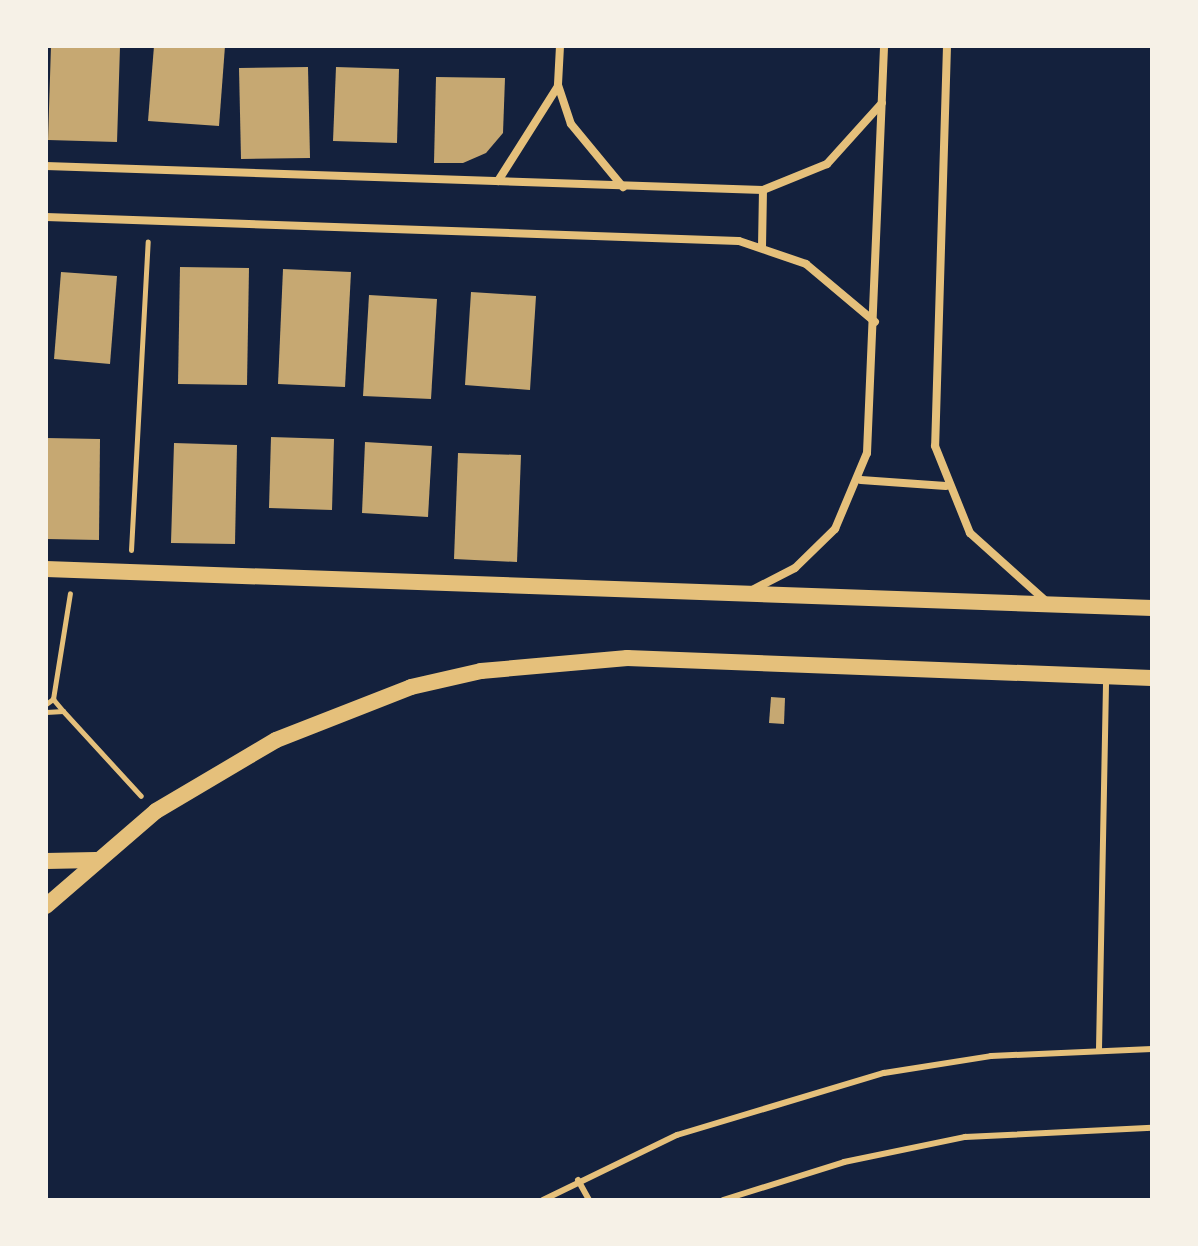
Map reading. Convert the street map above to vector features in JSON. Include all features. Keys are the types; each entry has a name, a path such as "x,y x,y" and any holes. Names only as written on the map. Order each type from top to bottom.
{"main road":[{"path":"46,569 1152,608"},
{"path":"46,906 156,811 276,740 343,710 510,666 627,658 1152,678"},
{"path":"46,861 96,860"}],"street":[{"path":"560,46 558,85 581,142 623,187"},
{"path":"745,593 816,550 861,480 875,322 884,46"},
{"path":"947,46 935,425 946,486 993,561 1051,604"},
{"path":"498,181 558,85"},
{"path":"46,166 763,190 827,164 882,103"},
{"path":"762,247 763,190"},
{"path":"46,217 714,239 762,247 826,275 875,322"},
{"path":"861,480 946,486"}],"lane":[{"path":"1099,1049 1106,676"},
{"path":"543,1200 578,1180 677,1135 794,1096 991,1056 1152,1049"},
{"path":"723,1200 844,1162 965,1137 1152,1128"},
{"path":"578,1180 589,1200"}],"path":[{"path":"130,571 149,219"},
{"path":"46,704 53,699 75,570"},
{"path":"53,699 156,811"},
{"path":"46,712 63,711"}],"building":[{"path":"51,46 120,47 117,142 48,140"},
{"path":"154,46 225,46 219,126 148,121"},
{"path":"308,67 310,158 241,159 239,68"},
{"path":"336,67 399,69 397,143 333,141"},
{"path":"436,77 505,78 503,133 486,153 463,163 434,163"},
{"path":"180,267 249,268 247,385 178,384"},
{"path":"283,269 351,272 345,387 278,384"},
{"path":"61,272 117,276 110,364 54,359"},
{"path":"471,292 536,296 530,390 465,385"},
{"path":"369,295 437,299 431,399 363,396"},
{"path":"271,437 334,439 332,510 269,508"},
{"path":"46,438 100,439 99,540 46,539"},
{"path":"365,442 432,446 428,517 362,513"},
{"path":"174,443 237,445 235,544 171,543"},
{"path":"458,453 521,455 517,562 454,559"},
{"path":"771,697 785,698 784,724 769,723"}]}
